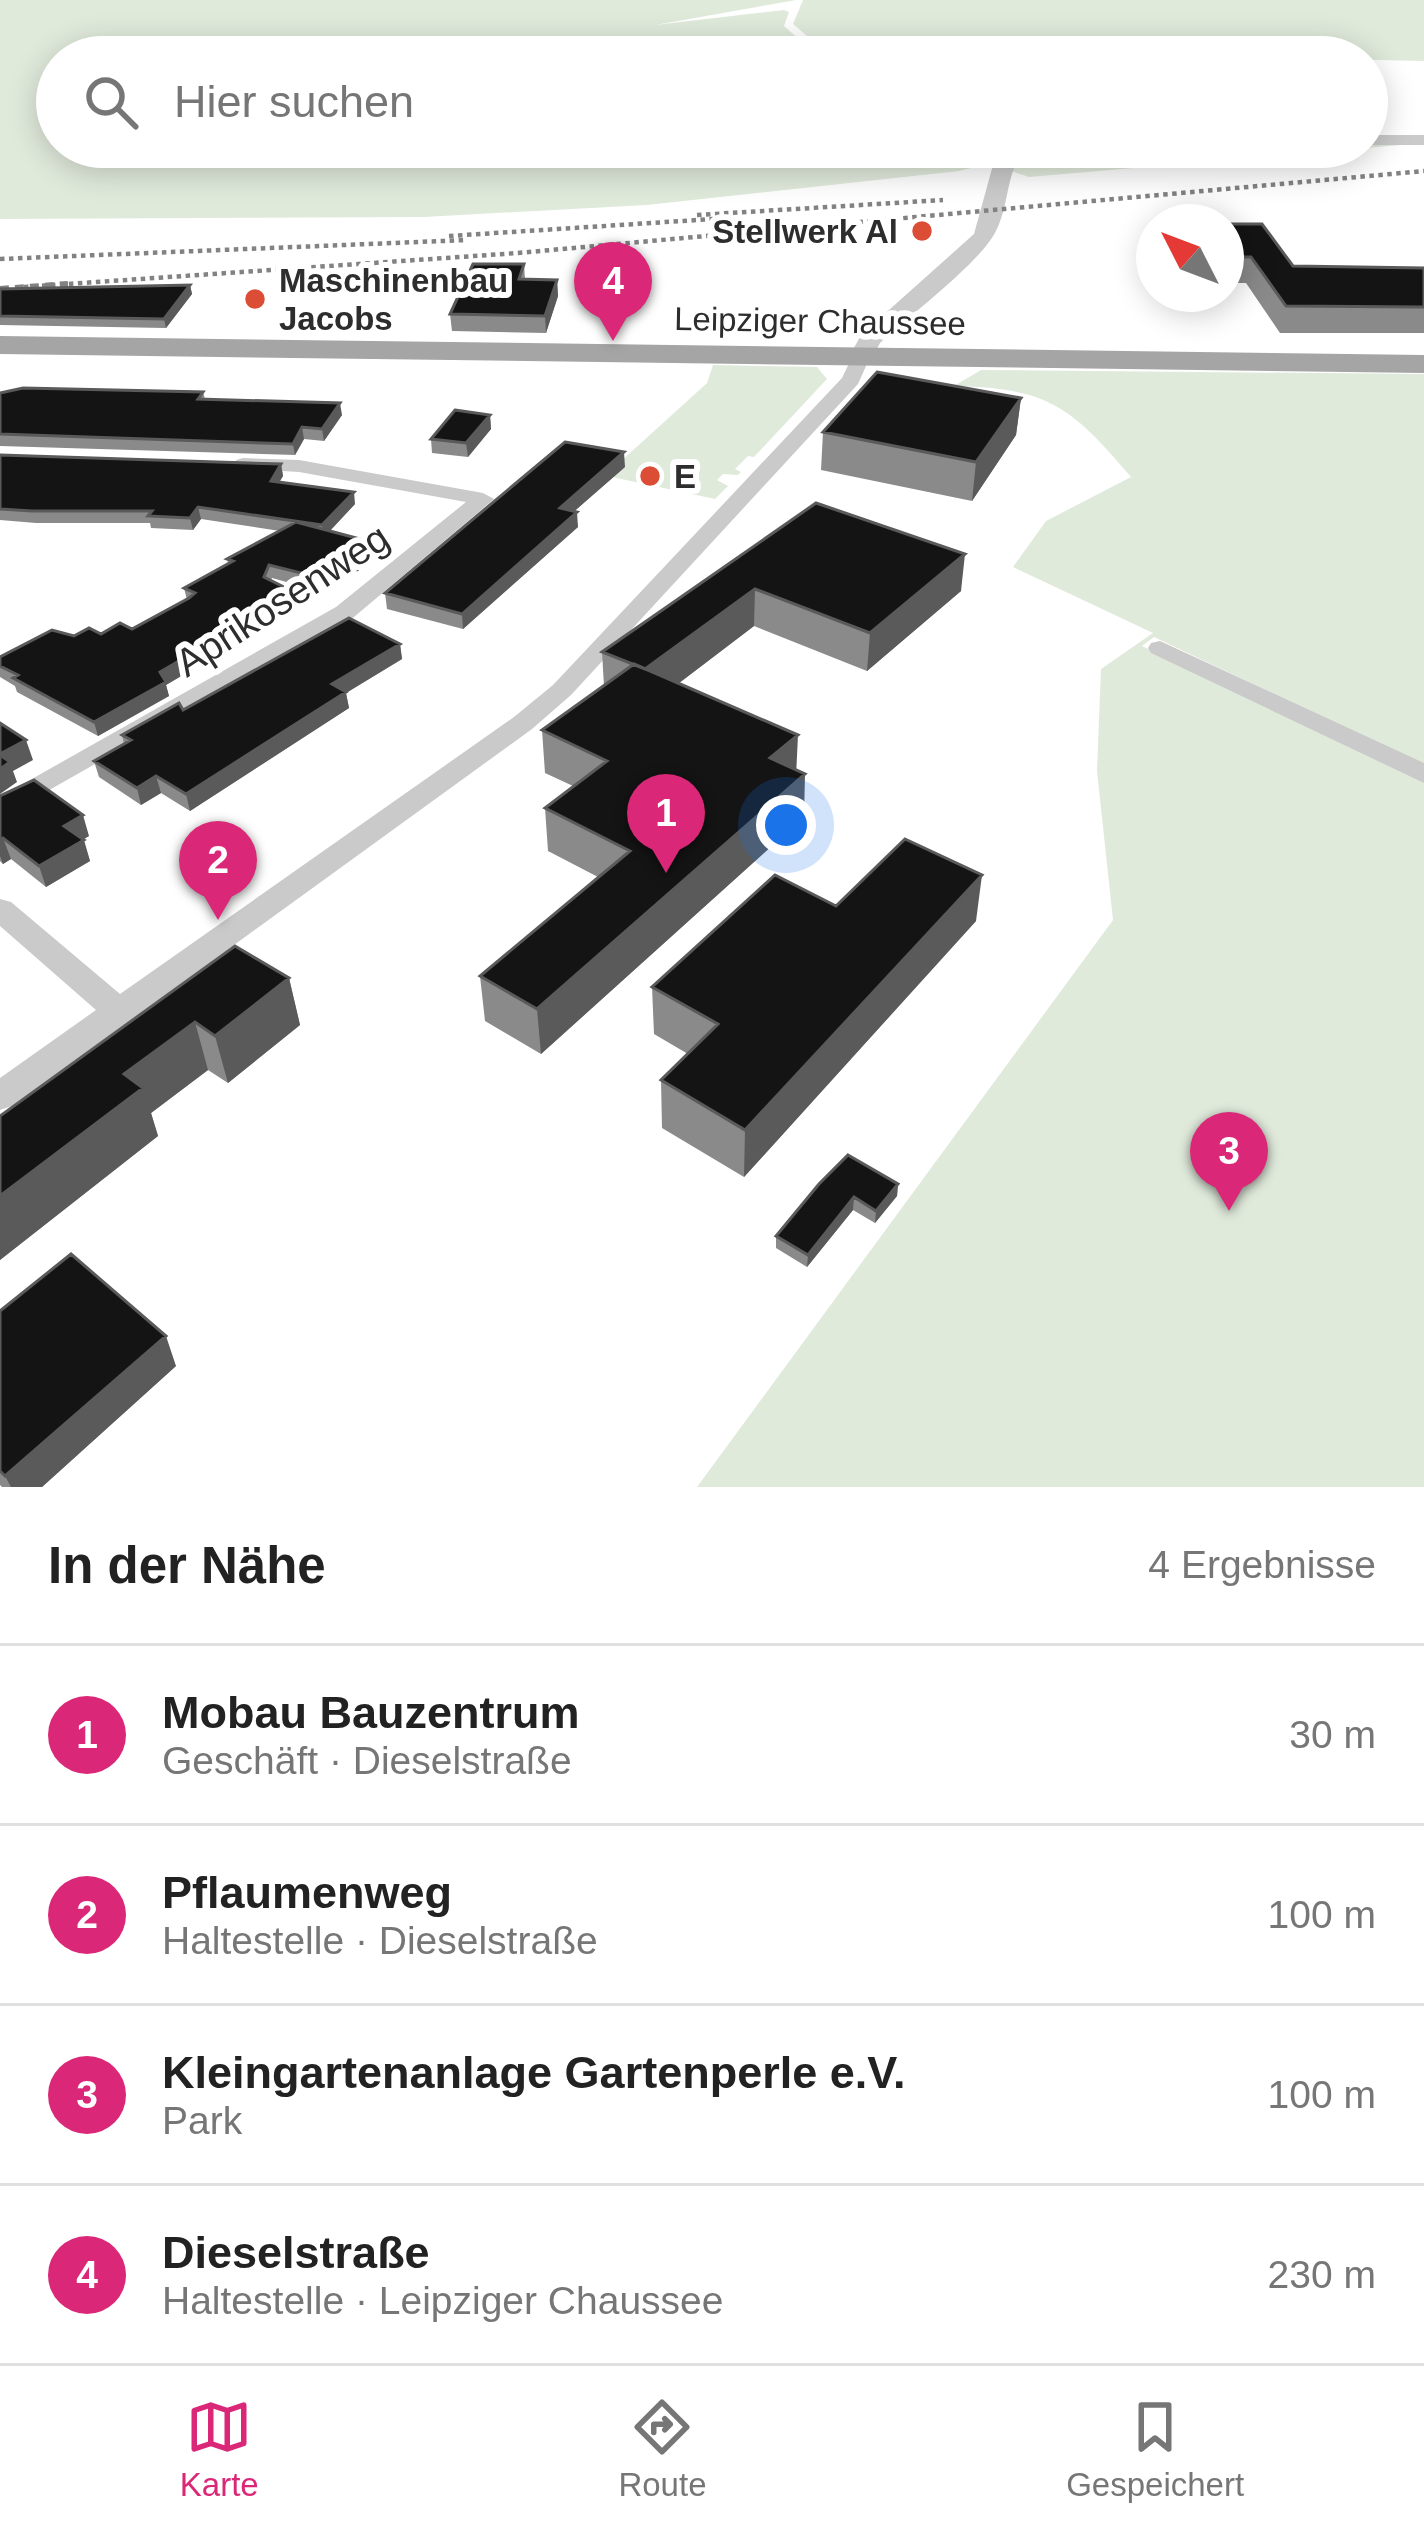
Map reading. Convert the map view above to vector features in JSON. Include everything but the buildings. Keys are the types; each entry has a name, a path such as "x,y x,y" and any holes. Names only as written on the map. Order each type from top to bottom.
{"main road":[{"name":"Leipziger Chaussee","path":"0,344 1424,364"}],"street":[{"path":"1388,140 1424,140"},
{"path":"0,1096 523,723 562,689 851,380 869,340 990,228 1002,168"},
{"name":"Aprikosenweg","path":"0,809 345,612 483,500 298,466 209,463"},
{"path":"1160,648 1424,773"},
{"path":"0,909 119,1012"}],"green space":[{"path":"0,0 796,0 655,25 784,10 789,12 784,26 795,36 36,36 36,168 971,168 647,205 424,217 0,219"},
{"path":"803,0 1424,0 1424,61 1388,60 1388,36 807,36 793,24"},
{"path":"1012,168 1134,168 1029,177"},
{"path":"713,365 817,367 827,379 754,457 748,456 735,469 741,472 738,475 723,474 717,480 728,486 715,499 612,477 609,472 707,383"},
{"path":"981,370 1424,374 1424,765 1154,637 1142,646 1424,782 1424,1487 697,1487 1113,920 1097,771 1101,669 1153,633 1013,567 1046,521 1131,477 1091,434 1056,406 1013,391 954,386"}],"railway":[{"path":"24,287 518,253 1424,171"},
{"path":"697,215 943,200"},
{"path":"449,236 713,219"},
{"path":"0,259 467,240"},
{"path":"0,289 68,284"}],"place":[{"name":"Stellwerk Al","path":"922,231"},
{"name":"Maschinenbau Jacobs","path":"255,299"},
{"name":"Dieselstraße","path":"613,341"},
{"name":"E","path":"650,476"},
{"name":"Mobau Bauzentrum","path":"666,873"},
{"name":"Pflaumenweg","path":"218,920"},
{"name":"Kleingartenanlage Gartenperle e.V.","path":"1229,1211"}]}
